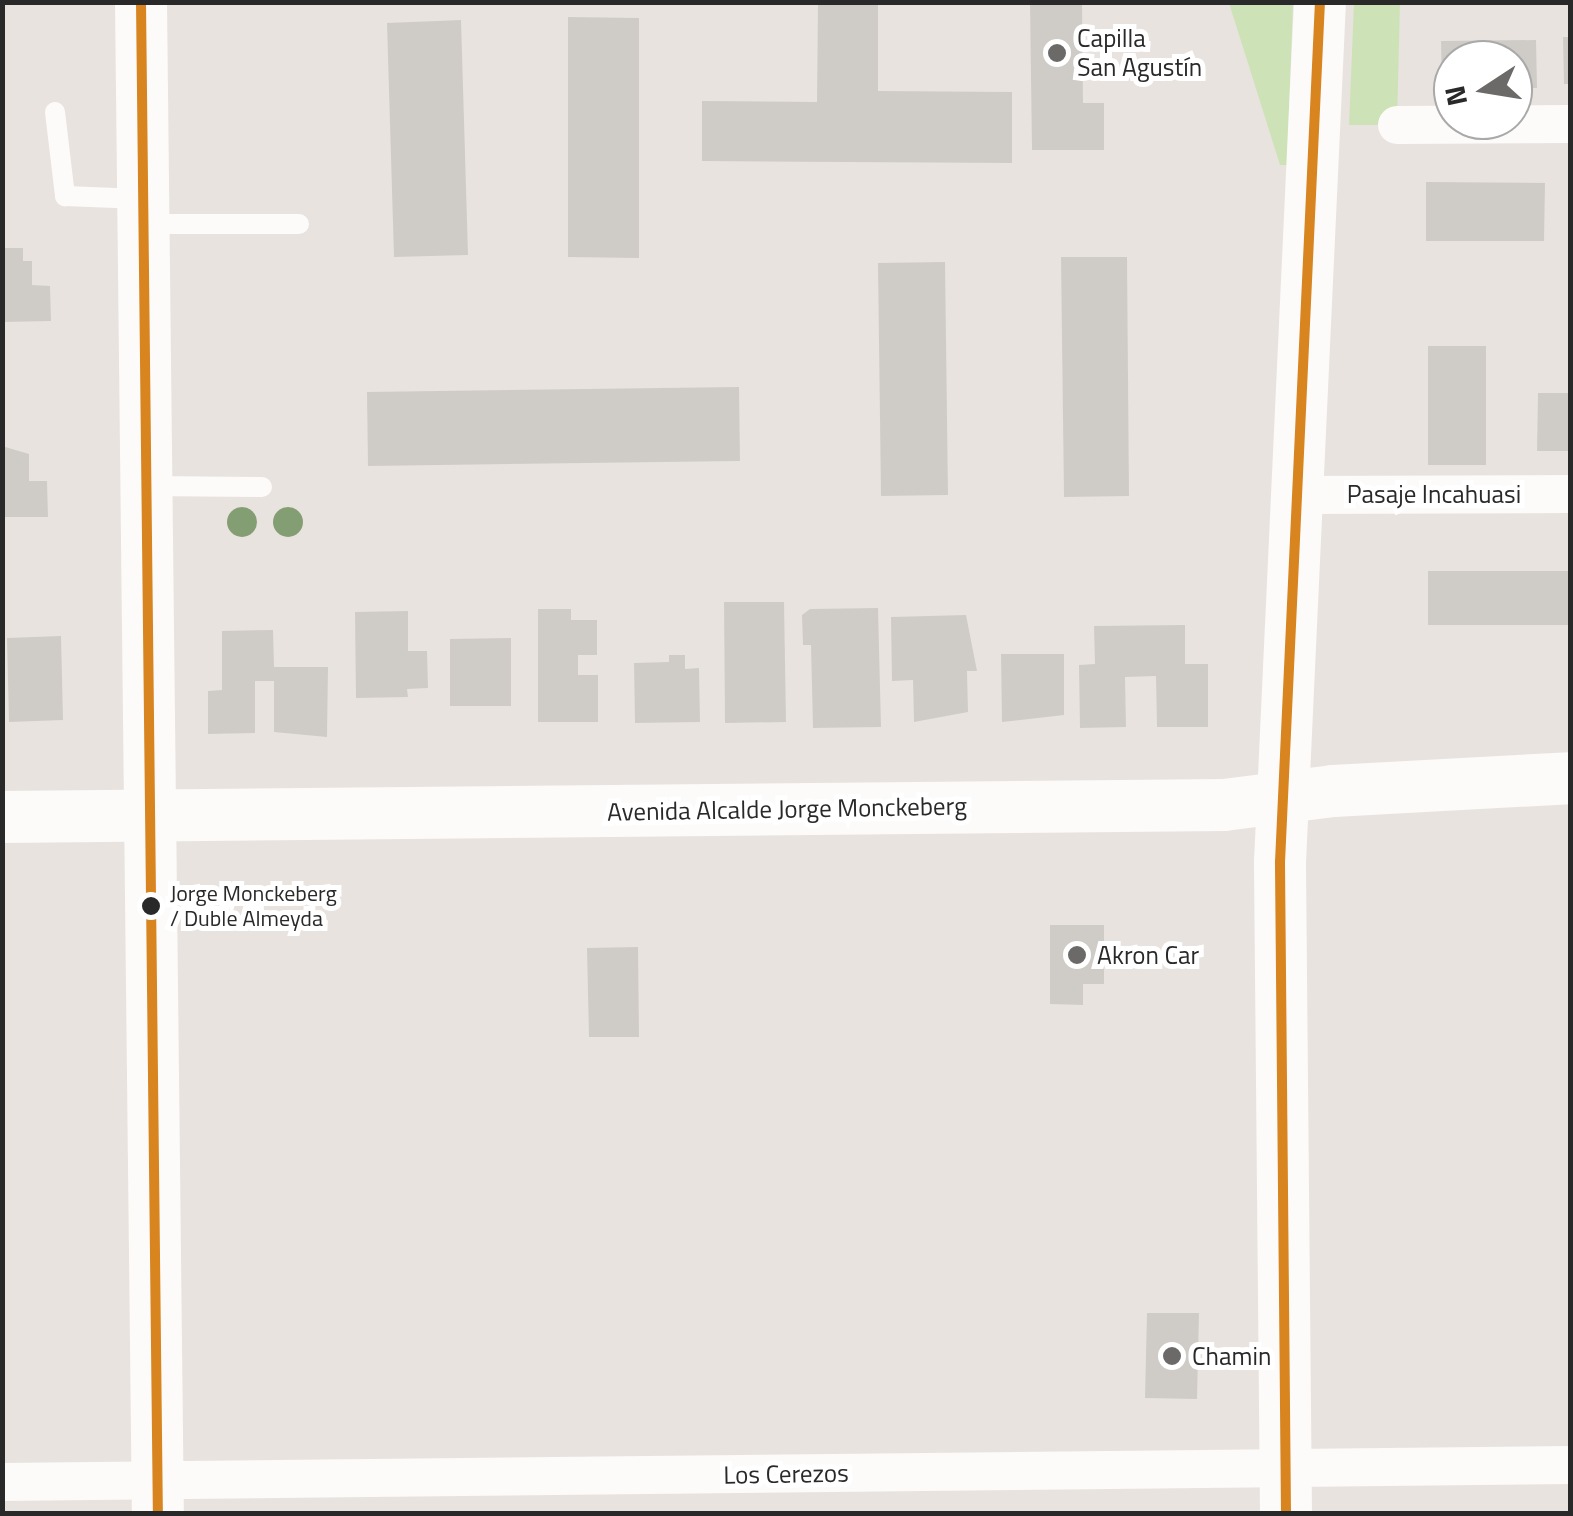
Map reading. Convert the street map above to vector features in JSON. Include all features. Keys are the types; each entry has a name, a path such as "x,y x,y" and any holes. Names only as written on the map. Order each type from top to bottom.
{"main road":[{"path":"142,2 157,1497"},
{"path":"1286,1491 1282,496 1320,2"},
{"name":"Avenida Alcalde Jorge Monckeberg","path":"2,817 1224,805 1570,778"}],"street":[{"path":"1397,125 1570,124"},
{"name":"Pasaje Incahuasi","path":"1282,496 1570,494"},
{"name":"Los Cerezos","path":"2,1482 157,1497 1286,1491 1570,1464"}],"lane":[{"path":"56,112 65,196 143,211 299,224"},
{"path":"145,486 262,486"}],"green space":[{"path":"1229,3 1293,3 1287,165 1280,165"},
{"path":"1354,3 1400,3 1397,125 1349,125"}],"building":[{"path":"818,2 878,2 878,91 1012,92 1012,163 702,161 702,101 817,102"},
{"name":"Capilla San Agustín","path":"1030,2 1082,2 1083,103 1104,103 1104,150 1032,150"},
{"path":"568,17 639,18 639,258 568,257"},
{"path":"461,20 468,255 394,257 387,23"},
{"path":"1563,37 1570,37 1570,84 1564,84"},
{"path":"1536,40 1537,88 1533,88"},
{"path":"1426,182 1545,183 1544,241 1426,241"},
{"path":"2,248 23,248 23,261 32,261 32,285 50,286 51,321 2,322"},
{"path":"1061,257 1127,257 1129,496 1064,497"},
{"path":"945,262 948,495 881,496 878,263"},
{"path":"1428,346 1486,346 1486,465 1428,465"},
{"path":"739,387 740,461 368,466 367,392"},
{"path":"1538,393 1570,393 1570,451 1537,451"},
{"path":"2,446 29,454 29,481 47,481 48,517 2,517"},
{"path":"1428,571 1570,571 1570,625 1428,625"},
{"path":"724,602 784,602 786,722 725,723"},
{"path":"878,608 881,727 813,728 811,645 803,645 802,615 810,609"},
{"path":"538,609 571,609 571,620 597,620 597,655 578,655 578,675 598,675 598,722 538,722"},
{"path":"408,611 408,651 427,651 428,688 407,689 408,697 356,698 355,612"},
{"path":"966,615 977,671 967,671 968,712 914,722 913,680 892,681 891,617"},
{"path":"1185,625 1185,664 1208,664 1208,727 1157,727 1156,676 1125,677 1126,727 1080,728 1079,665 1095,664 1094,626"},
{"path":"273,630 274,667 328,667 327,737 274,732 274,681 255,681 255,733 208,734 208,691 222,690 222,631"},
{"path":"61,636 63,720 9,722 7,638"},
{"path":"511,638 511,706 450,706 450,639"},
{"path":"1001,654 1064,654 1064,715 1002,722"},
{"path":"669,655 685,655 685,669 699,668 700,722 635,723 634,663 669,662"},
{"name":"Akron Car","path":"1050,925 1104,925 1104,984 1083,984 1083,1005 1050,1004"},
{"path":"638,947 639,1037 589,1037 587,948"},
{"name":"Chamin","path":"1147,1313 1199,1313 1197,1399 1145,1398"}],"transit line":[{"path":"141,2 158,1514"},
{"path":"1286,1514 1280,862 1320,2"}],"place":[{"name":"Capilla San Agustín","path":"1057,53"},
{"name":"Jorge Monckeberg / Duble Almeyda","path":"151,906"},
{"name":"Akron Car","path":"1077,955"},
{"name":"Chamin","path":"1172,1356"}]}
